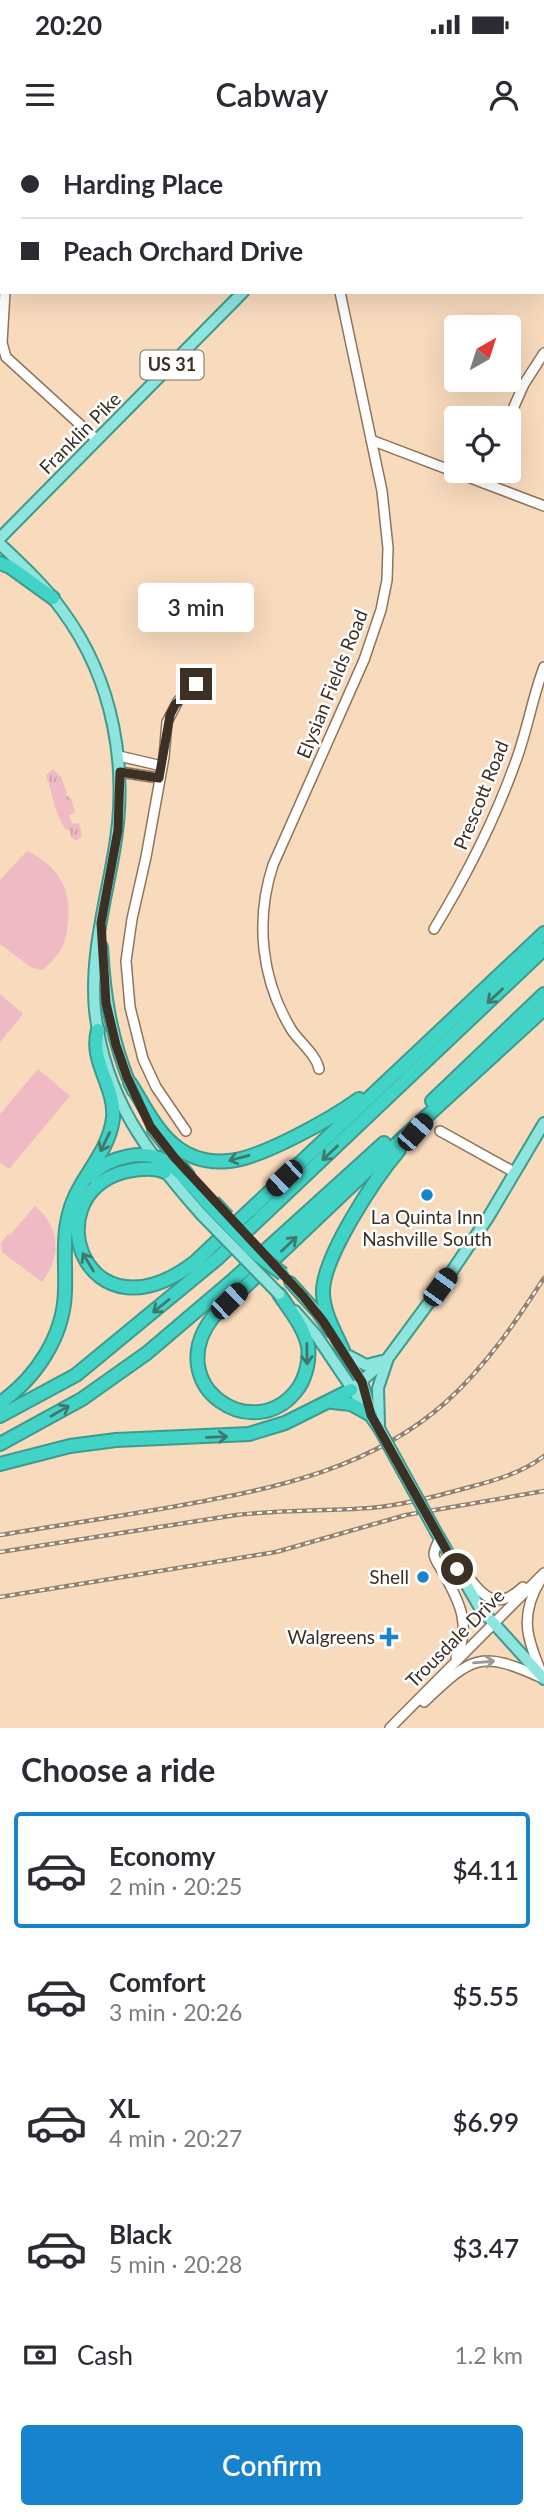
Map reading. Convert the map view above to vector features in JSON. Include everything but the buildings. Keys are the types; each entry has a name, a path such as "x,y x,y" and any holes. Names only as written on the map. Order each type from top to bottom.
{"highway":[{"path":"0,563 10,567 53,598"},
{"path":"165,1172 143,1169 117,1174 97,1186 85,1203 78,1230 80,1247 90,1268 109,1283 126,1288 146,1286 187,1268 544,933"},
{"path":"0,1416 76,1375 171,1298 228,1248 544,949"},
{"path":"0,1444 82,1399 182,1325 430,1103 544,994"},
{"path":"279,1294 307,1342 305,1376 293,1394 275,1407 257,1412 234,1409 215,1398 201,1377 197,1353 205,1328 222,1308 544,1009"},
{"path":"0,1403 32,1373 59,1327 65,1300 67,1223 71,1206 108,1137 113,1119 111,1099 95,1047 98,1030"},
{"path":"130,1083 173,1144 195,1157 222,1162 245,1157 320,1124 404,1066"},
{"path":"343,1350 324,1303 323,1285 327,1267 384,1169 433,1111"},
{"path":"80,1188 92,1173 111,1162 131,1156 153,1157 170,1164 208,1207 256,1254 287,1278"},
{"path":"0,1464 70,1446 116,1440 249,1434 285,1423 356,1386"},
{"path":"328,1402 346,1402 375,1414"}],"main road":[{"name":"Franklin Pike","path":"0,538 241,294"},
{"path":"0,544 53,598 78,634 98,674 110,708 119,756 118,830 93,976 98,1030 107,1068 118,1097 153,1157 165,1172 208,1207"},
{"path":"101,923 106,1003 119,1057 141,1108 208,1207 356,1386 375,1414 380,1430 473,1597 544,1679"},
{"path":"356,1386 389,1357 467,1250 544,1122"},
{"path":"287,1278 317,1312 343,1350 356,1386"},
{"path":"343,1350 357,1362 366,1365 376,1364 389,1357"},
{"path":"375,1414 378,1388 389,1357"}],"street":[{"path":"5,294 2,335 4,352 97,440"},
{"name":"Elysian Fields Road","path":"318,1069 316,1060 287,1021 275,996 266,962 263,915 273,864 364,660 386,587 388,548 384,506 340,294"},
{"path":"515,406 528,377 544,354"},
{"path":"371,440 444,468"},
{"path":"484,483 544,506"},
{"name":"Prescott Road","path":"434,929 475,860 494,818 519,754 540,689 544,667"},
{"path":"186,1131 156,1087 143,1059 130,1007 126,969 132,919 162,766 167,722 172,710 195,685 205,679"},
{"path":"119,756 162,766"},
{"path":"120,772 159,778"},
{"path":"440,1131 514,1172"},
{"path":"440,1539 483,1595 491,1600 510,1597 544,1566"},
{"path":"440,1539 435,1558 457,1597 464,1623 460,1650 448,1670"},
{"path":"544,1574 531,1599 526,1624 530,1643 544,1679"},
{"name":"Trousdale Drive","path":"390,1728 544,1574"},
{"path":"390,1728 403,1723 456,1672 474,1662 487,1660 504,1663 544,1679"}],"green space":[{"path":"53,769 61,777 67,793 65,795 71,798 75,813 69,815 72,824 79,823 82,836 76,841 69,830 65,829 56,810 46,775"},
{"path":"27,851 47,863 54,871 68,899 64,943 43,970 32,968 0,944 0,880"},
{"path":"0,994 23,1014 0,1042"},
{"path":"38,1069 70,1096 9,1169 0,1162 0,1114"},
{"path":"35,1206 49,1223 55,1242 53,1262 42,1282 2,1252 1,1243"}],"railway":[{"path":"0,1535 253,1491 322,1472 387,1444 417,1425 461,1388 499,1343 544,1278"},
{"path":"0,1552 236,1515 395,1505 499,1479 544,1456"},
{"path":"0,1597 276,1552 406,1515 544,1491"}],"place":[{"name":"La Quinta Inn Nashville South","path":"427,1195"},
{"name":"Shell","path":"423,1577"},
{"name":"Walgreens","path":"389,1637"}],"route":[{"path":"196,684 175,705 167,722 159,778 120,772 118,830 101,923 106,1003 119,1057 150,1126 161,1141 303,1296 333,1335 362,1382 371,1415 457,1569"}]}
